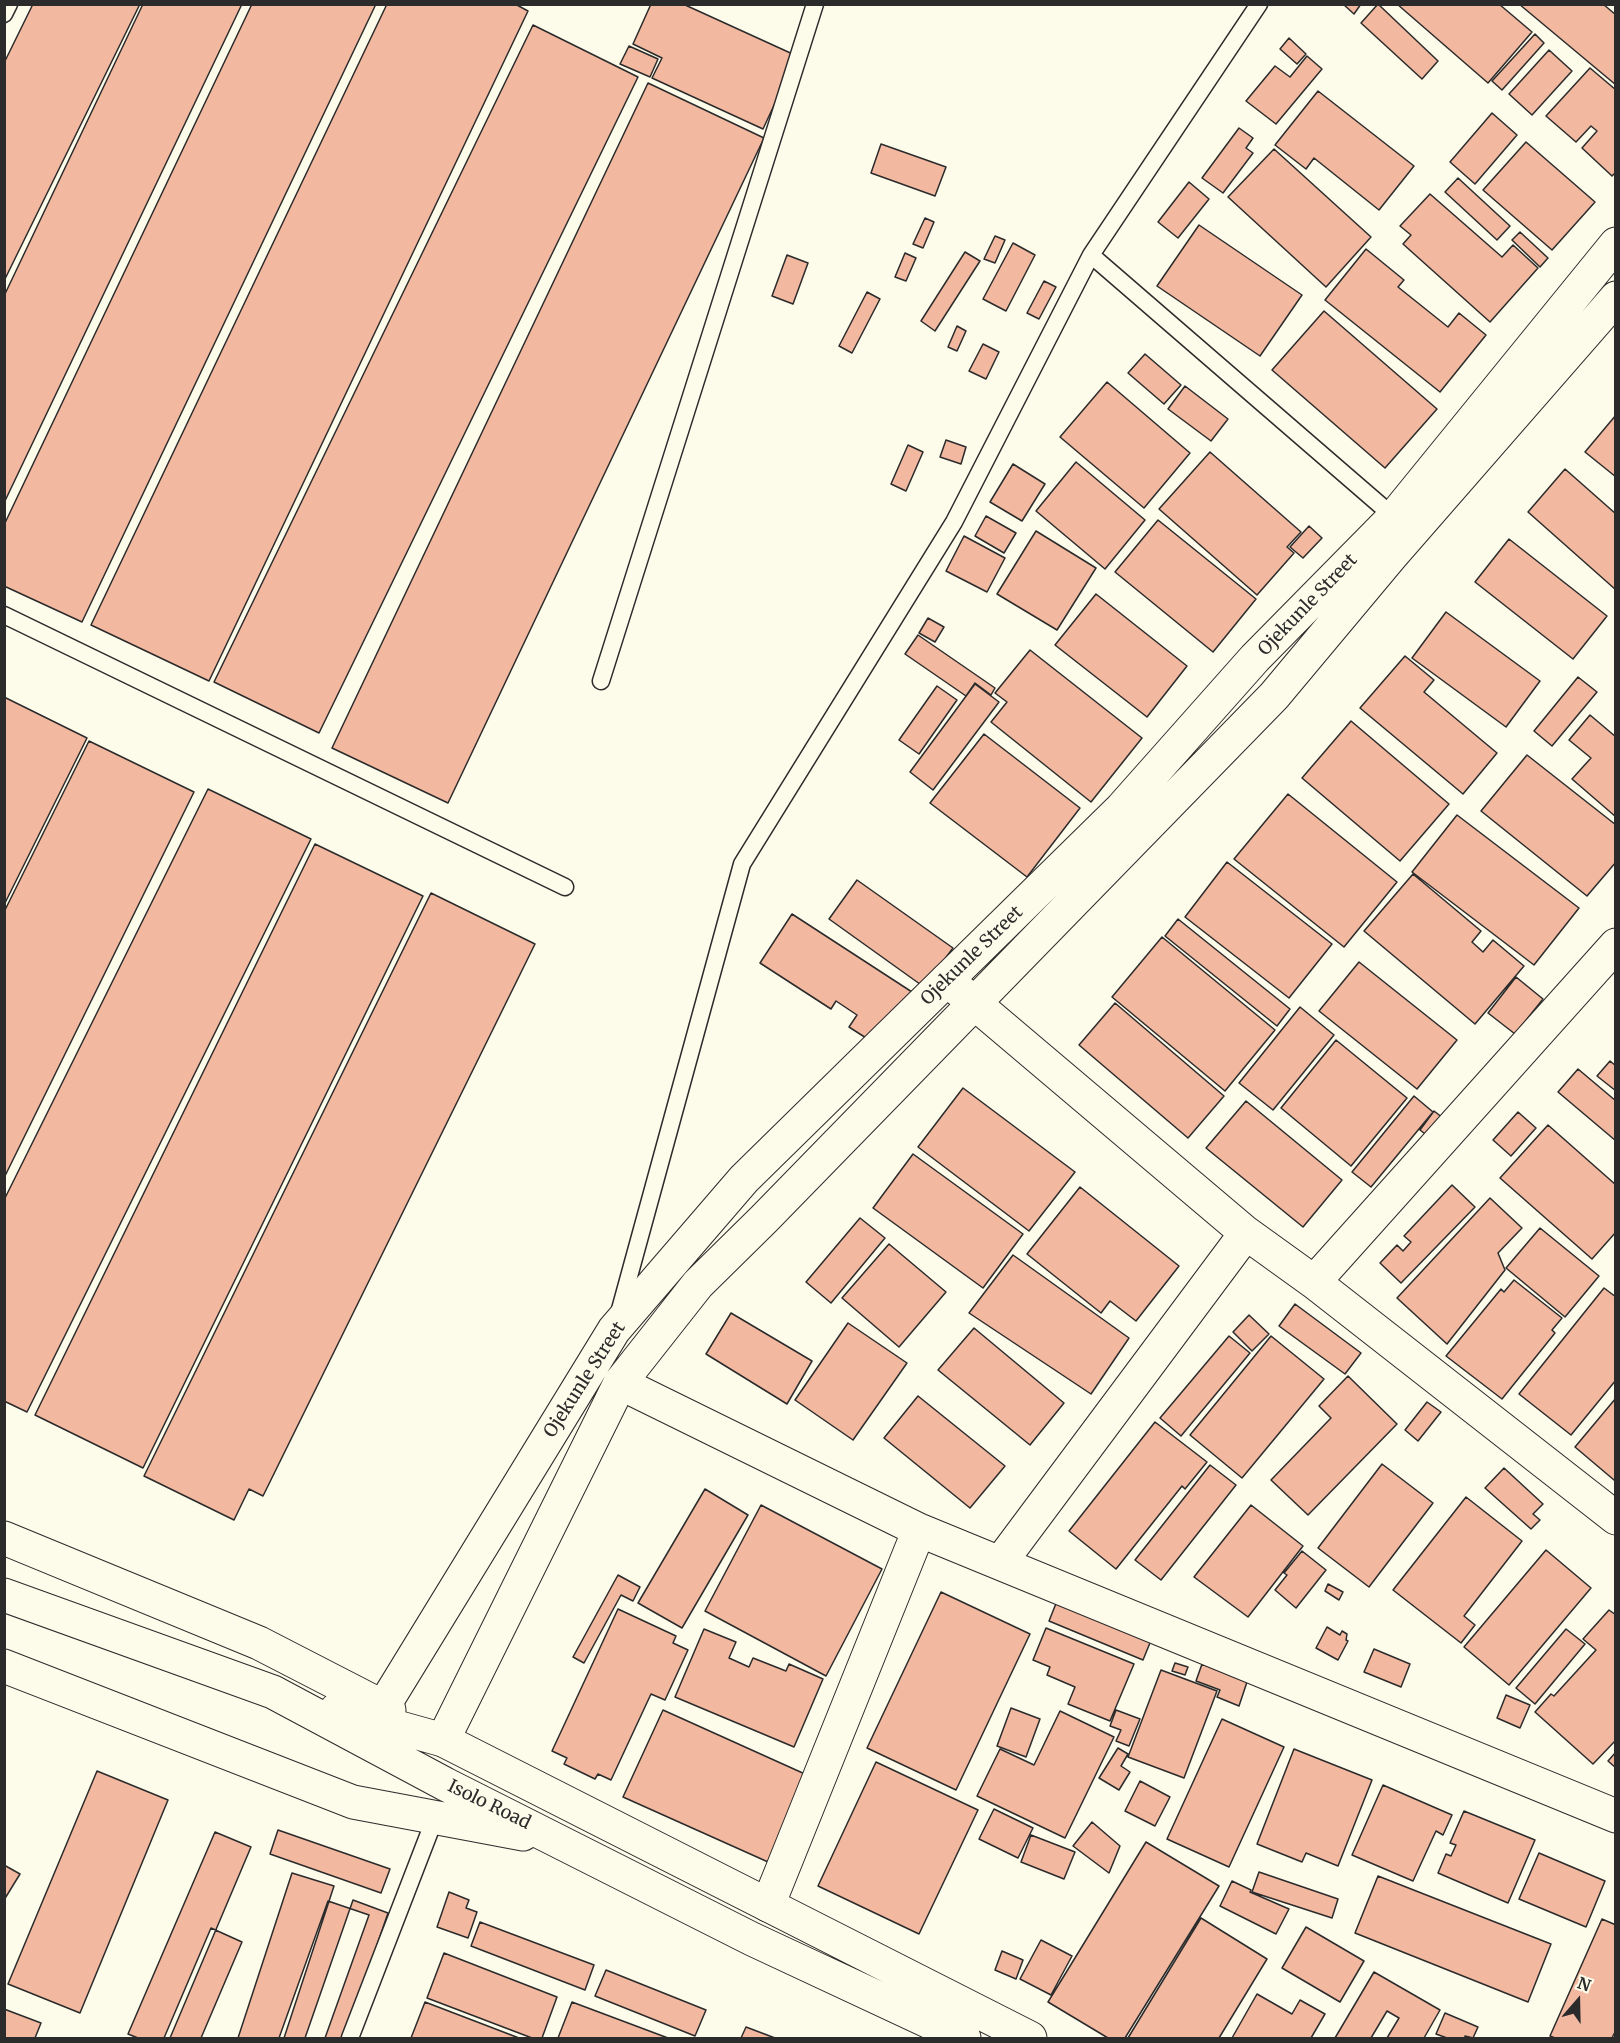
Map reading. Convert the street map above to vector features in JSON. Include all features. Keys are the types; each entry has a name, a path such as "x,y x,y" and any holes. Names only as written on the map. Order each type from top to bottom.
{"street":[{"name":"Ojekunle Street","path":"383,1707 614,1330 744,1179 1121,809 1255,658 1394,517 1616,244"},
{"name":"Ojekunle Street","path":"443,1740 620,1383 698,1284 974,1005 1274,696 1391,556 1616,298"},
{"path":"1314,1282 1616,945"},
{"path":"947,980 1246,1233 1314,1282 1616,1518"},
{"path":"1000,1563 1246,1233"},
{"path":"620,1383 919,1530 1616,1816"},
{"path":"768,1905 919,1530"},
{"path":"4,1538 259,1643 443,1740 1030,2038"},
{"name":"Isolo Road","path":"4,1595 273,1692 445,1784 560,1840 752,1939 964,2038"},
{"path":"4,1666 353,1802 560,1840"},
{"path":"273,1692 443,1740"}],"lane":[{"path":"4,14 9,4"},
{"path":"601,681 815,4"},
{"path":"614,1330 742,864 954,522 1091,255 1259,4"},
{"path":"1091,255 1394,517"},
{"path":"4,615 565,887"},
{"path":"350,2038 435,1818"}],"building":[{"path":"33,4 140,4 4,281 4,63"},
{"path":"143,4 242,4 4,503 4,296"},
{"path":"252,4 376,4 82,622 4,586 4,525"},
{"path":"387,4 515,4 528,11 209,681 91,625"},
{"path":"651,4 683,4 797,56 763,129 652,78 662,58 633,44"},
{"path":"1343,4 1361,4 1354,14"},
{"path":"1378,4 1438,61 1422,79 1361,23"},
{"path":"1397,4 1499,4 1532,32 1488,83"},
{"path":"1519,4 1603,4 1616,15 1616,85"},
{"path":"533,25 638,77 319,733 214,682"},
{"path":"1535,34 1544,43 1502,90 1492,81"},
{"path":"1289,38 1306,54 1297,64 1280,49"},
{"path":"629,46 658,59 650,77 620,64"},
{"path":"1549,50 1572,71 1532,115 1509,94"},
{"path":"1307,56 1322,69 1276,124 1246,101 1275,66 1290,77"},
{"path":"1590,68 1616,90 1616,172 1612,176 1582,148 1597,131 1591,126 1576,142 1546,116"},
{"path":"648,83 764,138 448,803 332,748"},
{"path":"1318,91 1414,166 1379,210 1314,158 1306,169 1275,145"},
{"path":"1492,113 1517,135 1475,184 1450,162"},
{"path":"1239,128 1253,138 1246,148 1253,153 1223,193 1202,178"},
{"path":"1526,142 1595,202 1552,250 1483,190"},
{"path":"881,144 946,167 935,196 871,173"},
{"path":"1274,149 1371,237 1326,287 1228,197"},
{"path":"1458,178 1510,226 1497,240 1445,192"},
{"path":"1189,182 1209,199 1178,238 1158,222"},
{"path":"1430,194 1502,257 1513,245 1538,268 1490,322 1403,244 1411,235 1400,226"},
{"path":"925,218 934,222 923,248 913,244"},
{"path":"1199,225 1302,295 1260,356 1157,286"},
{"path":"1520,232 1548,258 1540,267 1512,240"},
{"path":"995,236 1005,240 995,263 984,259"},
{"path":"1013,243 1035,255 1006,311 983,299"},
{"path":"1366,249 1404,280 1398,287 1448,327 1459,313 1486,335 1440,392 1325,300"},
{"path":"965,252 980,261 935,331 921,321"},
{"path":"905,253 916,258 906,281 895,277"},
{"path":"787,255 808,263 793,304 772,296"},
{"path":"1044,281 1056,287 1039,319 1027,313"},
{"path":"867,292 880,299 852,353 839,346"},
{"path":"1324,311 1437,409 1385,468 1272,370"},
{"path":"957,326 966,331 957,351 948,347"},
{"path":"983,344 999,352 986,379 969,371"},
{"path":"1145,354 1181,385 1164,404 1128,373"},
{"path":"1107,382 1190,453 1144,508 1060,437"},
{"path":"1185,386 1228,419 1211,441 1168,409"},
{"path":"1616,415 1616,477 1585,452"},
{"path":"946,440 966,447 961,464 940,457"},
{"path":"908,445 923,452 906,491 891,484"},
{"path":"1210,452 1301,532 1287,547 1294,553 1257,595 1159,509"},
{"path":"1076,462 1145,520 1105,569 1036,511"},
{"path":"1013,464 1045,484 1022,521 990,502"},
{"path":"1565,469 1616,514 1616,590 1528,512"},
{"path":"986,516 1016,533 1004,553 975,536"},
{"path":"1158,520 1256,599 1213,652 1115,572"},
{"path":"1309,526 1322,538 1303,558 1290,547"},
{"path":"1036,531 1096,568 1057,630 997,594"},
{"path":"964,536 1005,558 987,592 946,571"},
{"path":"1509,539 1607,616 1573,659 1475,582"},
{"path":"1096,594 1187,666 1147,717 1055,645"},
{"path":"1446,612 1540,681 1506,727 1412,658"},
{"path":"928,618 944,627 935,642 919,633"},
{"path":"918,635 995,688 991,695 975,683 966,696 905,654"},
{"path":"1030,650 1142,738 1091,802 991,722 1007,702 995,693"},
{"path":"1405,656 1434,680 1424,692 1497,753 1463,794 1360,708"},
{"path":"1578,677 1597,692 1552,746 1534,731"},
{"path":"975,684 999,702 933,790 910,772"},
{"path":"937,686 957,700 919,754 899,740"},
{"path":"4,697 87,738 4,905"},
{"path":"1590,715 1616,737 1616,817 1572,779 1591,758 1569,740"},
{"path":"1351,721 1449,804 1400,861 1302,778"},
{"path":"984,734 1080,808 1027,877 930,803"},
{"path":"89,741 194,792 4,1178 4,912"},
{"path":"1527,755 1616,825 1616,862 1587,896 1481,811"},
{"path":"208,789 311,839 27,1412 4,1401 4,1200"},
{"path":"1288,794 1397,882 1344,947 1234,859"},
{"path":"1457,815 1579,908 1534,965 1412,872"},
{"path":"315,844 423,896 143,1468 35,1415"},
{"path":"1227,862 1332,944 1289,998 1185,917"},
{"path":"1413,874 1481,931 1472,942 1483,952 1493,940 1524,966 1475,1024 1364,931"},
{"path":"857,880 953,948 924,987 829,919"},
{"path":"431,893 535,944 263,1496 249,1489 234,1520 144,1476"},
{"path":"792,914 912,992 877,1045 849,1027 857,1015 836,1001 831,1009 760,963"},
{"path":"1178,919 1290,1009 1277,1026 1165,936"},
{"path":"1162,937 1275,1030 1225,1091 1112,997"},
{"path":"1359,962 1457,1040 1417,1089 1319,1011"},
{"path":"1516,977 1543,999 1515,1034 1488,1013"},
{"path":"1115,1003 1224,1096 1188,1138 1079,1045"},
{"path":"1300,1007 1334,1035 1273,1110 1239,1083"},
{"path":"1336,1040 1407,1098 1351,1166 1281,1108"},
{"path":"1610,1061 1616,1066 1616,1091 1597,1076"},
{"path":"1578,1069 1616,1101 1616,1141 1558,1092"},
{"path":"963,1088 1075,1172 1029,1231 918,1147"},
{"path":"1414,1096 1433,1112 1371,1187 1352,1172"},
{"path":"1246,1101 1342,1180 1303,1227 1206,1148"},
{"path":"1434,1111 1443,1118 1429,1137 1420,1130"},
{"path":"1518,1112 1536,1128 1511,1156 1493,1140"},
{"path":"1548,1125 1616,1185 1616,1232 1592,1259 1500,1178"},
{"path":"913,1154 1023,1234 983,1288 873,1208"},
{"path":"1452,1185 1475,1207 1401,1283 1380,1263 1397,1245 1403,1251 1411,1242 1404,1236"},
{"path":"1080,1187 1179,1266 1136,1321 1110,1301 1101,1313 1027,1254"},
{"path":"1490,1198 1522,1228 1498,1253 1505,1270 1447,1344 1397,1298"},
{"path":"860,1218 885,1238 831,1303 806,1282"},
{"path":"1540,1228 1599,1276 1565,1317 1506,1268"},
{"path":"889,1244 946,1292 899,1347 842,1298"},
{"path":"1013,1255 1129,1338 1091,1394 969,1313"},
{"path":"1514,1280 1562,1318 1552,1330 1555,1333 1502,1399 1446,1356 1501,1289 1504,1292"},
{"path":"1604,1288 1616,1297 1616,1380 1571,1435 1519,1394"},
{"path":"1295,1304 1361,1353 1345,1374 1279,1326"},
{"path":"731,1313 812,1361 787,1404 706,1354"},
{"path":"1249,1315 1269,1334 1252,1351 1233,1332"},
{"path":"848,1323 907,1363 853,1440 795,1400"},
{"path":"974,1328 1064,1403 1030,1445 938,1370"},
{"path":"1229,1336 1250,1353 1181,1436 1160,1418"},
{"path":"1271,1336 1324,1379 1242,1478 1190,1435"},
{"path":"1348,1376 1397,1424 1308,1515 1271,1480 1331,1418 1319,1406"},
{"path":"918,1396 1005,1466 970,1508 884,1438"},
{"path":"1616,1398 1616,1479 1614,1480 1575,1447"},
{"path":"1427,1402 1441,1412 1418,1441 1405,1430"},
{"path":"1155,1422 1207,1462 1185,1489 1182,1486 1116,1569 1069,1531"},
{"path":"1382,1464 1433,1503 1369,1587 1318,1548"},
{"path":"1210,1465 1236,1485 1161,1580 1135,1560"},
{"path":"1504,1468 1543,1504 1533,1514 1540,1520 1531,1529 1485,1488"},
{"path":"705,1489 748,1515 682,1628 638,1603"},
{"path":"1466,1497 1522,1541 1464,1616 1475,1625 1461,1643 1393,1590"},
{"path":"761,1505 882,1569 826,1676 705,1611"},
{"path":"1251,1505 1303,1546 1248,1617 1194,1577"},
{"path":"1546,1550 1591,1588 1509,1685 1464,1647"},
{"path":"1302,1551 1326,1570 1296,1608 1275,1590 1287,1575 1284,1573"},
{"path":"618,1575 640,1587 633,1601 621,1595 584,1663 573,1657"},
{"path":"1328,1584 1343,1592 1339,1600 1325,1591"},
{"path":"941,1592 1030,1634 956,1790 867,1748"},
{"path":"1059,1596 1154,1633 1143,1660 1049,1621"},
{"path":"618,1609 676,1636 673,1643 688,1650 665,1700 651,1694 611,1780 598,1774 595,1779 564,1764 567,1758 552,1751"},
{"path":"1609,1610 1616,1615 1616,1740 1593,1764 1535,1712 1551,1694 1554,1696 1596,1650 1583,1639"},
{"path":"1327,1627 1340,1635 1342,1631 1347,1634 1346,1640 1348,1641 1338,1660 1316,1648"},
{"path":"1046,1628 1134,1664 1110,1721 1068,1704 1075,1687 1047,1675 1050,1667 1033,1660"},
{"path":"704,1629 736,1642 729,1658 749,1667 753,1658 786,1671 789,1664 823,1679 794,1747 675,1697"},
{"path":"1566,1629 1585,1644 1535,1704 1516,1688"},
{"path":"1374,1649 1410,1664 1401,1687 1364,1672"},
{"path":"1175,1663 1188,1667 1185,1675 1172,1671"},
{"path":"1202,1664 1247,1682 1239,1706 1217,1697 1220,1690 1196,1681"},
{"path":"1161,1670 1217,1691 1184,1778 1128,1757"},
{"path":"1506,1695 1530,1705 1520,1728 1497,1718"},
{"path":"1011,1708 1040,1719 1026,1757 997,1746"},
{"path":"663,1710 816,1779 777,1866 623,1797"},
{"path":"1116,1710 1140,1719 1129,1746 1116,1741 1121,1730 1110,1726"},
{"path":"1060,1711 1114,1737 1065,1838 977,1796 1000,1749 1034,1765"},
{"path":"1222,1719 1284,1747 1229,1867 1167,1839"},
{"path":"1118,1748 1128,1754 1121,1766 1130,1772 1119,1790 1099,1778"},
{"path":"1294,1749 1372,1780 1338,1866 1306,1853 1302,1862 1257,1844"},
{"path":"1616,1752 1616,1768 1608,1761"},
{"path":"876,1762 978,1810 919,1934 818,1886"},
{"path":"97,1771 168,1800 80,2013 8,1984"},
{"path":"1140,1781 1170,1797 1155,1826 1125,1811"},
{"path":"1383,1785 1452,1815 1443,1835 1436,1831 1413,1881 1352,1855"},
{"path":"994,1809 1033,1828 1018,1858 979,1839"},
{"path":"1464,1811 1535,1840 1508,1903 1438,1873 1446,1854 1451,1856 1456,1845 1450,1843"},
{"path":"1092,1822 1120,1846 1109,1873 1073,1846"},
{"path":"278,1830 390,1869 381,1893 270,1854"},
{"path":"215,1832 251,1847 170,2038 138,2038 128,2034"},
{"path":"1031,1835 1075,1852 1064,1879 1021,1862"},
{"path":"1146,1842 1219,1886 1125,2038 1108,2038 1048,2002"},
{"path":"1539,1853 1605,1881 1586,1927 1519,1899"},
{"path":"4,1865 20,1874 4,1900"},
{"path":"1259,1872 1338,1899 1332,1918 1252,1892"},
{"path":"292,1873 334,1886 284,2038 238,2038"},
{"path":"1378,1876 1551,1944 1528,2002 1355,1933"},
{"path":"1232,1881 1251,1890 1250,1892 1289,1909 1276,1934 1220,1906"},
{"path":"449,1892 469,1900 466,1908 477,1912 468,1938 437,1927"},
{"path":"353,1900 388,1913 345,2038 305,2038"},
{"path":"328,1901 369,1915 325,2038 279,2038"},
{"path":"1201,1918 1267,1959 1219,2038 1128,2038"},
{"path":"1602,1919 1616,1925 1616,2030 1612,2038 1555,2038 1550,2036"},
{"path":"480,1922 594,1965 585,1990 471,1946"},
{"path":"1306,1927 1364,1961 1340,2002 1282,1968"},
{"path":"211,1928 242,1942 201,2038 164,2038"},
{"path":"1041,1940 1072,1956 1051,1995 1020,1979"},
{"path":"1002,1951 1023,1960 1016,1979 995,1970"},
{"path":"444,1953 557,1997 542,2038 532,2038 427,1998"},
{"path":"606,1970 706,2010 695,2036 595,1996"},
{"path":"1374,1972 1440,2010 1424,2038 1387,2038 1399,2018 1387,2011 1371,2038 1335,2038"},
{"path":"1257,1994 1292,2014 1300,2000 1325,2014 1311,2038 1232,2038"},
{"path":"425,2002 519,2038 411,2038"},
{"path":"572,2002 668,2038 558,2038"},
{"path":"4,2009 41,2023 35,2038 4,2038"},
{"path":"1445,2013 1478,2027 1473,2038 1465,2036 1465,2038 1447,2038 1436,2034"},
{"path":"746,2027 775,2038 741,2038"}]}
